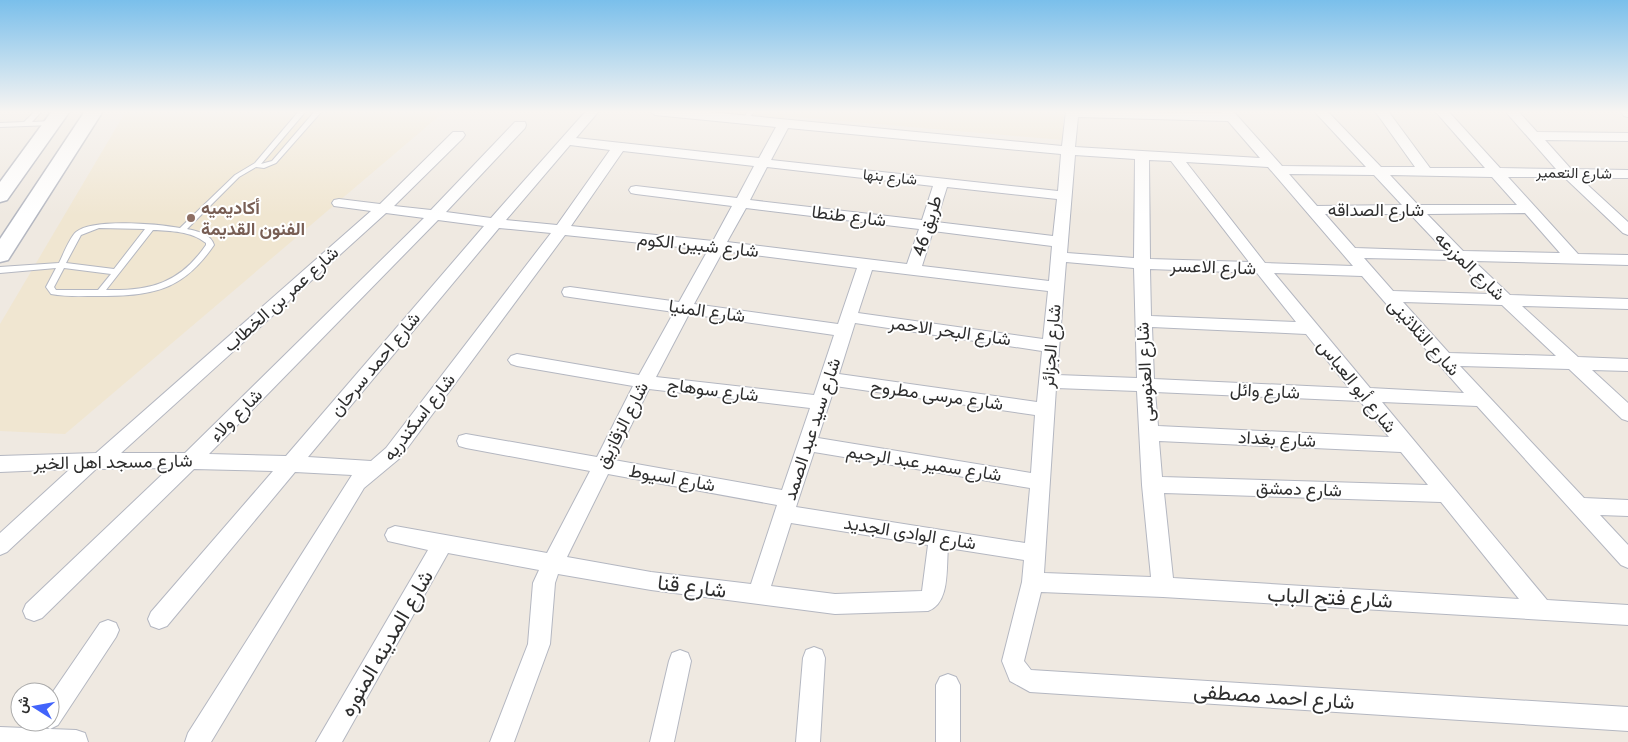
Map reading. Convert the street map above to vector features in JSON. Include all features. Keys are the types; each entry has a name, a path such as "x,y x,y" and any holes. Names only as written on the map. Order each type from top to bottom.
{"main road":[{"path":"0,196 32,146"},
{"path":"0,255 71,146"}],"street":[{"name":"شارع عمر بن الخطاب","path":"0,546 384,208 447,146"},
{"name":"شارع ولاء","path":"34,611 190,460 436,216 500,146"},
{"name":"شارع احمد سرحان","path":"159,619 562,146"},
{"name":"شارع بنها","path":"607,146 1065,196"},
{"name":"شارع الزقازيق","path":"502,742 539,644 544,583 644,382 772,146"},
{"name":"شارع التعمير","path":"1013,146 1276,167 1628,174"},
{"name":"شارع الجزائر","path":"1033,582 1045,410 1070,146"},
{"name":"شارع الثلاثينى","path":"1257,146 1444,359 1628,559"},
{"name":"شارع المزرعه","path":"1353,146 1413,210 1460,256 1628,414"},
{"path":"1406,146 1425,171"},
{"path":"1472,146 1573,258"},
{"path":"1541,146 1568,174 1621,217 1628,230"},
{"name":"شارع اسكندريه","path":"197,742 357,482 393,454 561,230 619,147"},
{"name":"شارع العنوسى","path":"1142,156 1143,320 1148,432 1163,587"},
{"name":"شارع أبو العباس","path":"1176,158 1262,269 1542,610"},
{"name":"طريق 46","path":"913,270 941,182"},
{"name":"شارع طنطا","path":"636,190 927,226 1060,250"},
{"name":"شارع شبين الكوم","path":"339,203 495,223 718,246 1057,287"},
{"name":"شارع الصداقه","path":"1313,210 1528,209"},
{"name":"شارع الاعسر","path":"1060,250 1142,264 1366,271"},
{"path":"1350,253 1628,260"},
{"name":"شارع سيد عبد الصمد","path":"758,594 866,264"},
{"name":"شارع المنيا","path":"570,292 683,308 847,324"},
{"path":"1388,296 1628,304"},
{"path":"1143,320 1310,328"},
{"name":"شارع البحر الاحمر","path":"847,324 1051,346"},
{"path":"1444,359 1628,365"},
{"name":"شارع سوهاج","path":"517,360 644,382 821,403"},
{"name":"شارع مرسى مطروح","path":"829,379 1045,410"},
{"name":"شارع وائل","path":"1048,381 1482,400"},
{"name":"شارع بغداد","path":"1148,432 1405,444"},
{"name":"شارع اسيوط","path":"466,441 602,466 787,506"},
{"name":"شارع سمير عبد الرحيم","path":"808,444 1040,482"},
{"name":"شارع مسجد اهل الخير","path":"0,464 97,460 190,460 291,463 375,469"},
{"name":"شارع دمشق","path":"1152,484 1446,494"},
{"name":"شارع الوادى الجديد","path":"787,506 939,538 1034,553"},
{"path":"1579,506 1628,508"},
{"name":"شارع قنا","path":"395,535 554,562 651,581 835,604 928,601 932,597 933,592 939,538"},
{"name":"شارع المدينه المنوره","path":"328,742 443,543"},
{"name":"شارع فتح الباب","path":"1033,582 1163,587 1628,614"},
{"name":"شارع احمد مصطفى","path":"1033,582 1014,661 1014,670 1020,677 1030,681 1628,719"},
{"path":"60,702 108,630"},
{"path":"808,742 814,658"},
{"path":"662,742 680,662"},
{"path":"948,685 948,742"},
{"path":"0,739 35,732"},
{"path":"43,732 76,742"}],"lane":[{"path":"182,230 237,176 257,164 273,146"},
{"path":"257,164 264,166 274,162 288,146"},
{"path":"99,226 182,230 204,237 210,242 210,245 194,267 170,283 139,293 54,292 50,287 78,234 85,229 99,226"},
{"path":"100,293 150,228"},
{"path":"0,270 61,265 117,272"}],"shaded area":[{"name":"أكاديميه الفنون القديمة","path":"106,146 404,146 65,434 0,431 0,324"}],"place":[{"name":"أكاديميه الفنون القديمة","path":"191,218"}]}
